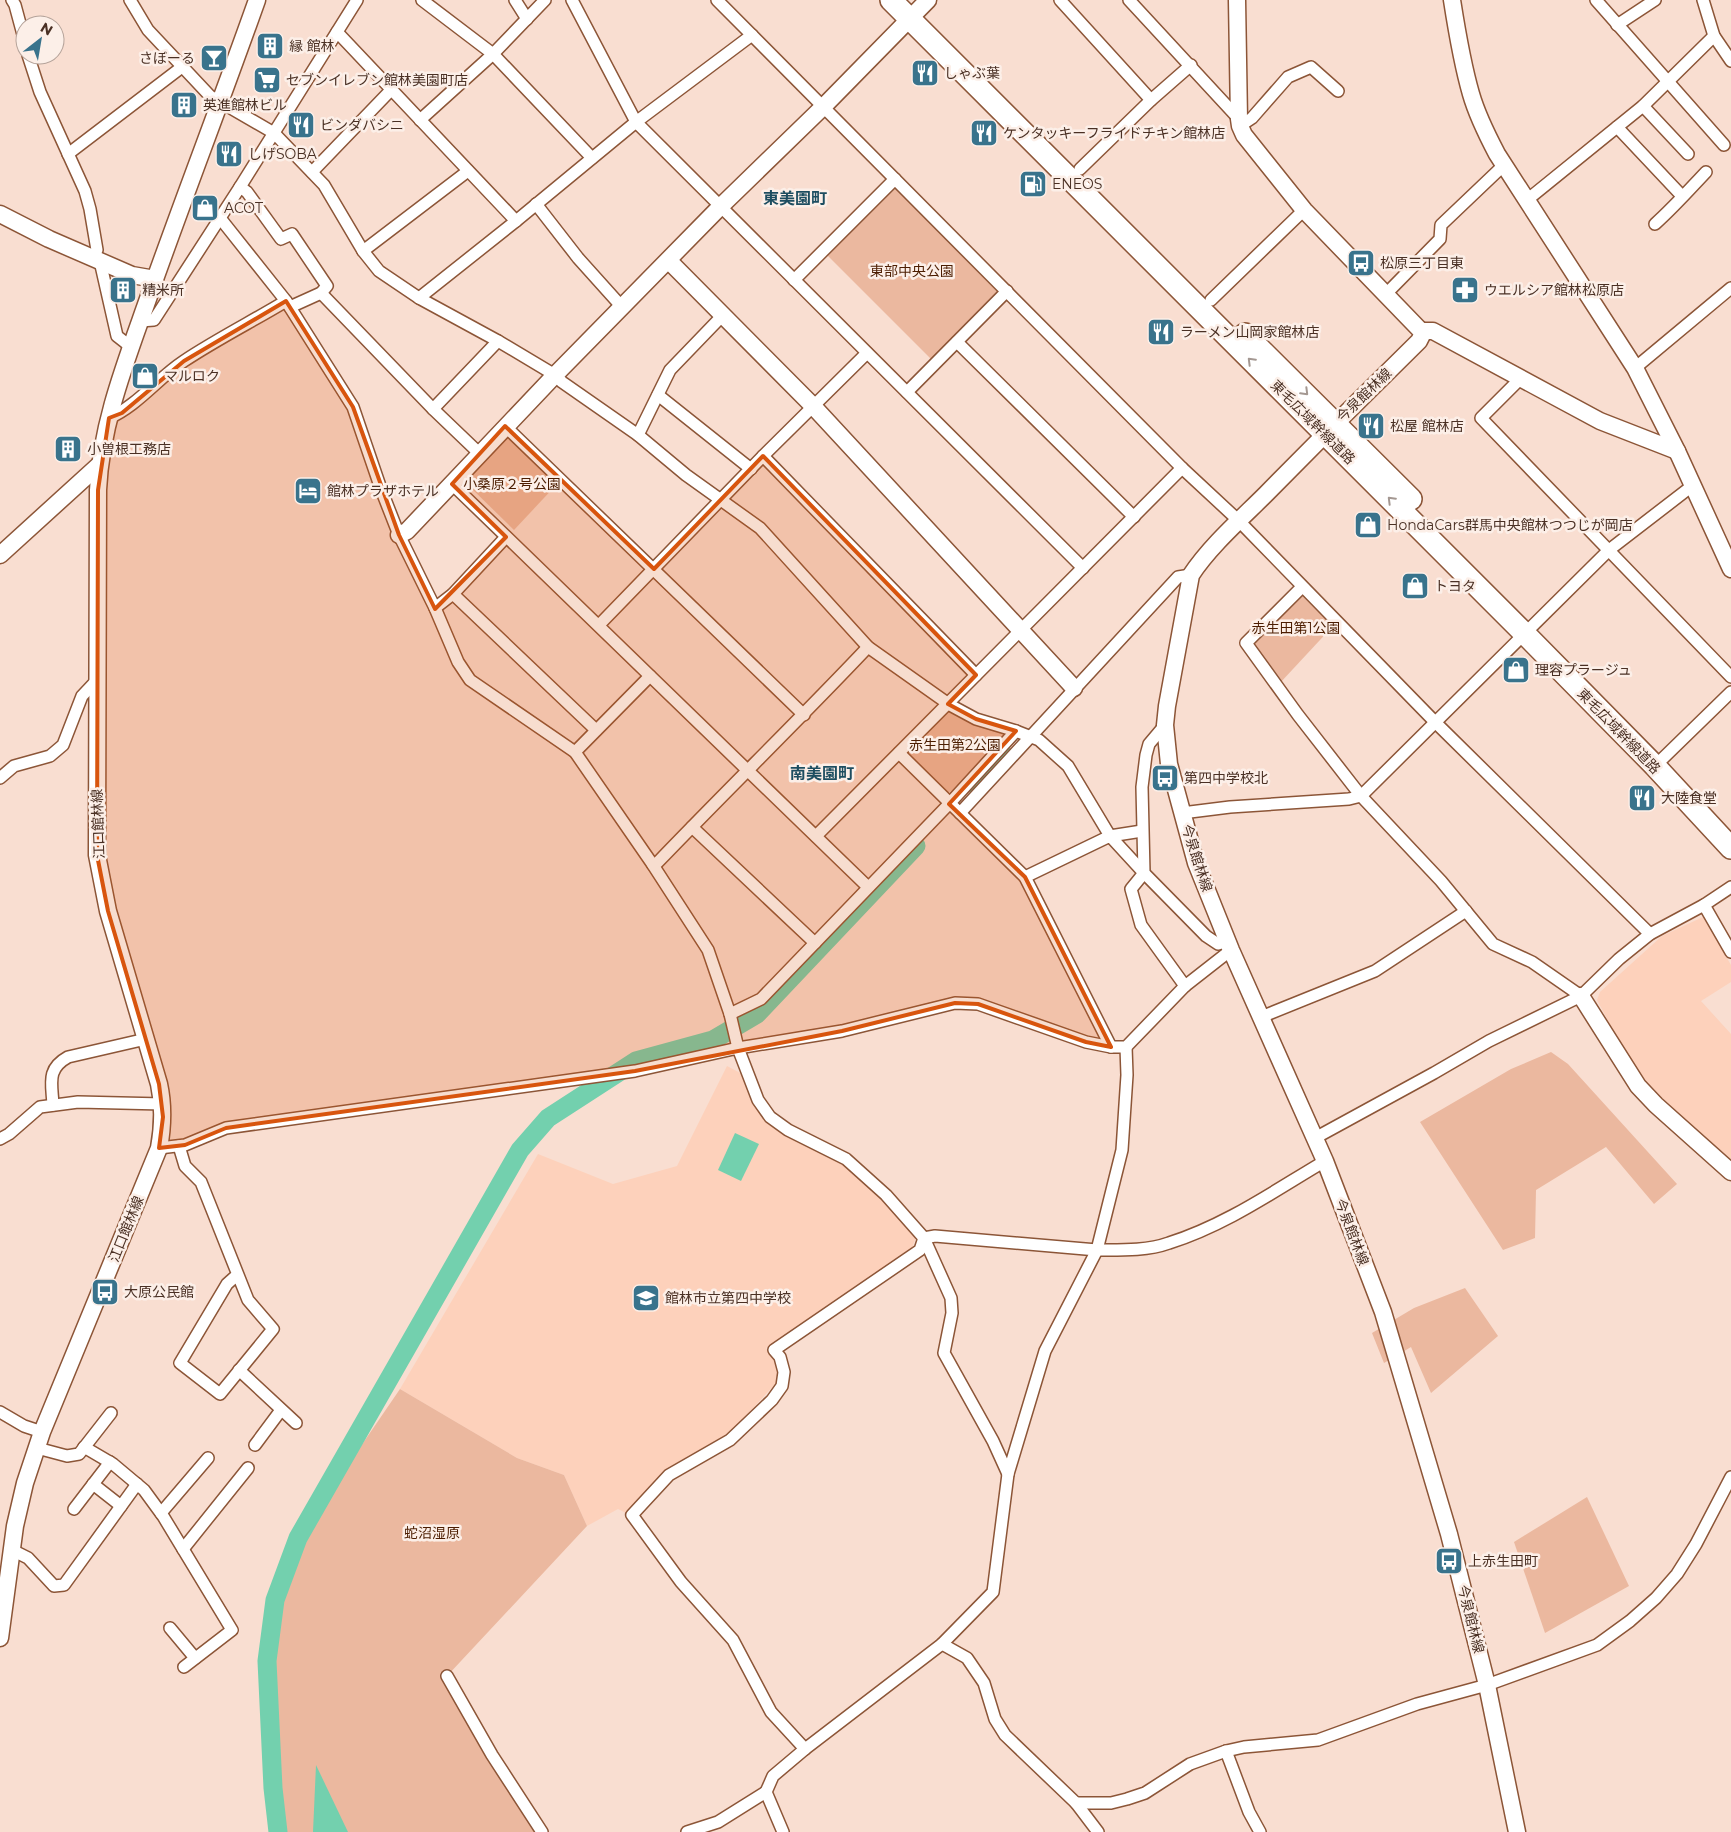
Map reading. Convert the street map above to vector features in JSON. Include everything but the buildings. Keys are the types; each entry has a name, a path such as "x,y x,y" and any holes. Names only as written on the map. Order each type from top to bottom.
{"highway":[{"name":"東毛広域幹線道路","path":"891,0 917,7 1211,300 1330,428"},
{"name":"東毛広域幹線道路","path":"917,7 1660,762 1731,829"},
{"name":"東毛広域幹線道路","path":"1660,762 1731,848"}],"main road":[{"name":"江口館林線","path":"0,1638 21,1499 42,1432 159,1148 162,1130 163,1104 146,1039 108,912 97,855 99,464 109,418 131,347 257,0"},
{"path":"1237,0 1240,122 1244,135 1304,210 1385,295 1421,331 1433,331 1600,421 1677,451"},
{"path":"1452,0 1460,50 1471,95 1483,126 1504,165 1635,368 1677,451 1731,569"},
{"path":"399,535 407,531 555,375 720,207 824,106 917,7"},
{"path":"5,216 29,221 98,255 135,266 155,279"},
{"path":"669,261 812,406 1074,688"},
{"name":"今泉館林線","path":"1421,331 1422,335 1419,341 1330,428 1201,561 1191,575 1165,725 1169,764 1196,863 1229,945 1325,1161 1383,1312 1449,1534 1487,1685 1517,1832"},
{"path":"0,555 99,464"},
{"path":"1580,996 1638,1086 1656,1105 1731,1172"}],"street":[{"path":"12,0 18,15"},
{"path":"130,0 148,30 210,96 274,133 324,185 363,252 379,271 419,298 498,341 555,375 638,434 686,475 760,528 868,647 948,704 976,719 1038,740 1068,766 1110,836 1144,873 1206,936 1218,944 1229,945"},
{"path":"140,321 154,320 357,0"},
{"path":"422,0 492,54 592,158"},
{"path":"515,0 527,19"},
{"path":"420,120 492,54 545,0"},
{"path":"717,0 1182,468 1239,522 1436,723 1650,934"},
{"path":"1060,0 1151,100"},
{"path":"1129,0 1191,65 1240,122 1252,118 1288,78 1311,67 1338,91"},
{"path":"1596,0 1724,145"},
{"path":"1617,25 1655,0"},
{"path":"1703,0 1714,36 1731,61"},
{"path":"573,1 636,122 1083,568"},
{"path":"337,32 516,222"},
{"path":"419,298 516,222 636,122 752,35"},
{"path":"1527,200 1643,106 1714,36"},
{"path":"31,65 40,92 85,191 117,336 131,347"},
{"path":"1080,169 1151,100 1191,65"},
{"path":"68,154 182,67"},
{"path":"312,172 391,90"},
{"path":"1643,106 1688,154"},
{"path":"1617,127 1682,196"},
{"path":"1385,295 1440,239 1441,225 1504,165"},
{"path":"363,252 468,171"},
{"path":"1654,224 1672,209 1706,172"},
{"path":"794,280 896,179"},
{"path":"109,418 122,413 163,376 184,361 288,304 321,293 327,286 292,234 281,239 247,192 240,187"},
{"path":"536,204 578,258 622,307"},
{"path":"1211,300 1304,210"},
{"path":"220,218 288,304 353,407 399,535 435,608 458,662 470,680 575,752 653,865 708,950 730,1014 738,1048 758,1100 770,1116 788,1130 846,1159 886,1195 924,1238 951,1298 952,1313 944,1353 993,1441 1008,1474"},
{"path":"1635,368 1731,288"},
{"path":"907,392 1007,291"},
{"path":"321,293 433,409 480,454"},
{"path":"638,434 670,370 723,315"},
{"path":"433,409 498,341"},
{"path":"957,342 1134,517"},
{"path":"598,625 812,406 867,353"},
{"path":"1521,378 1480,418 1731,677"},
{"path":"658,395 751,469"},
{"path":"506,426 804,715"},
{"path":"763,456 976,675"},
{"path":"816,836 1182,468"},
{"path":"452,484 868,887"},
{"path":"1182,813 1230,807 1349,799 1361,796 1609,550 1692,486"},
{"path":"435,608 453,594 506,537"},
{"path":"960,813 1178,577 1191,575"},
{"path":"1302,587 1246,642 1298,715 1361,796 1441,881 1493,944 1532,962 1580,996"},
{"path":"453,594 596,730"},
{"path":"653,865 804,715 868,647"},
{"path":"575,752 650,676"},
{"path":"0,778 14,766 50,756 63,745 82,696 98,679"},
{"path":"1660,762 1731,692"},
{"path":"1165,725 1149,744 1146,755 1142,787 1144,873 1131,889 1141,925 1185,986"},
{"path":"730,1014 761,999 949,804 1016,731"},
{"path":"899,753 1025,877 1111,1046"},
{"path":"692,826 814,943"},
{"path":"1025,877 1110,836 1142,831"},
{"path":"1315,1138 1489,1041 1580,996 1619,959 1650,934 1704,905 1731,887"},
{"path":"1704,905 1731,952"},
{"path":"1261,1018 1375,971 1466,911"},
{"path":"687,1832 718,1822 766,1792 773,1776 805,1749 942,1644 992,1592 1008,1474 1045,1351 1097,1250 1122,1150 1126,1047 1185,986 1229,945"},
{"path":"159,1148 186,1145 226,1128 635,1071 738,1048 842,1030 955,1003 978,1004 1086,1042 1126,1047"},
{"path":"53,1106 52,1075 54,1067 60,1061 68,1057 146,1039"},
{"path":"0,1139 40,1107 78,1102 163,1104"},
{"path":"179,1146 185,1166 201,1182 248,1300 273,1329 220,1394 180,1363 227,1284 237,1275"},
{"path":"924,1238 935,1236 1097,1250 1135,1249 1168,1244 1234,1216 1325,1161"},
{"path":"805,1749 771,1712 733,1640 681,1582 632,1515 669,1475 730,1440 772,1400 782,1386 784,1372 780,1357 774,1350 920,1250 924,1238"},
{"path":"239,1370 296,1423"},
{"path":"255,1445 281,1410"},
{"path":"0,1412 24,1426 42,1432"},
{"path":"37,1448 67,1456 79,1454 111,1413"},
{"path":"84,1448 110,1462 144,1490 161,1513 232,1630 184,1666"},
{"path":"161,1513 208,1458"},
{"path":"74,1509 110,1462"},
{"path":"183,1549 248,1468"},
{"path":"1076,1803 1111,1803 1145,1793 1190,1764 1226,1751 1244,1747 1318,1740 1417,1704 1487,1685 1597,1645 1630,1621 1656,1598 1677,1574 1696,1544 1731,1477"},
{"path":"93,1484 121,1506"},
{"path":"12,1550 28,1558 54,1586 64,1585 137,1484"},
{"path":"170,1628 195,1658"},
{"path":"942,1644 967,1658 984,1683 995,1719 1005,1735 1076,1803 1098,1832"},
{"path":"447,1676 492,1755 542,1832"},
{"path":"1226,1751 1248,1812 1260,1832"},
{"path":"766,1792 783,1832"}],"highlighted area":[{"path":"286,301 353,407 399,535 435,609 506,537 452,484 505,426 654,569 763,456 976,675 948,704 976,719 1016,731 949,804 1025,877 1111,1047 1086,1042 978,1004 955,1003 842,1031 635,1071 226,1128 185,1145 159,1148 163,1117 159,1084 108,911 97,855 98,490 109,418 122,413 184,361"}],"shaded area":[{"path":"1703,917 1731,965 1731,982 1701,1001 1731,1034 1731,1159 1675,1111 1646,1081 1620,1043 1597,1000 1600,992 1662,936"},
{"name":"館林市立第四中学校","path":"727,1066 744,1075 782,1132 845,1166 864,1181 916,1237 912,1248 766,1348 776,1364 778,1372 776,1383 735,1428 700,1452 667,1470 626,1513 618,1509 587,1526 564,1475 517,1458 400,1389 538,1154 613,1184 677,1166"},
{"path":"735,1133 759,1144 741,1181 718,1170"},
{"path":"316,1765 348,1832 313,1832"}],"green space":[{"name":"東部中央公園","path":"897,187 998,288 997,294 931,359 826,254 891,188"},
{"name":"小桑原２号公園","path":"504,437 511,438 558,483 514,530 467,484 467,477"},
{"name":"赤生田第1公園","path":"1299,590 1333,626 1280,683 1246,643"},
{"name":"赤生田第2公園","path":"950,705 1014,733 952,791 946,793 902,753"},
{"path":"1551,1052 1568,1064 1677,1184 1654,1204 1606,1147 1536,1190 1535,1238 1503,1250 1420,1122 1511,1069"},
{"path":"1465,1288 1498,1336 1431,1393 1411,1347 1384,1363 1372,1333 1414,1308"},
{"name":"蛇沼湿原","path":"400,1389 517,1458 564,1475 587,1526 447,1676 542,1832 285,1832 267,1661 298,1538"},
{"path":"1587,1497 1629,1586 1545,1633 1514,1542"}],"waterway":[{"path":"975,784 1003,754"},
{"path":"278,1832 273,1788 267,1661 275,1600 298,1538 520,1150 548,1118 636,1061 713,1040 757,1014 916,846"}],"place":[{"name":"縁 館林","path":"270,46"},
{"name":"さぼーる","path":"214,58"},
{"name":"しゃぶ葉","path":"925,73"},
{"name":"セブンイレブン館林美園町店","path":"267,80"},
{"name":"英進館林ビル","path":"184,105"},
{"name":"ビンダバシニ","path":"301,125"},
{"name":"ケンタッキーフライドチキン館林店","path":"984,133"},
{"name":"しげSOBA","path":"229,154"},
{"name":"ENEOS","path":"1033,184"},
{"name":"ACOT","path":"205,208"},
{"name":"松原三丁目東","path":"1361,263"},
{"name":"精米所","path":"123,290"},
{"name":"ウエルシア館林松原店","path":"1465,290"},
{"name":"ラーメン山岡家館林店","path":"1161,332"},
{"name":"マルロク","path":"145,376"},
{"name":"松屋 館林店","path":"1371,426"},
{"name":"小曽根工務店","path":"68,449"},
{"name":"館林プラザホテル","path":"308,491"},
{"name":"HondaCars群馬中央館林つつじが岡店","path":"1368,525"},
{"name":"トヨタ","path":"1415,586"},
{"name":"理容プラージュ","path":"1516,670"},
{"name":"第四中学校北","path":"1165,778"},
{"name":"大陸食堂","path":"1642,798"},
{"name":"大原公民館","path":"105,1292"},
{"name":"館林市立第四中学校","path":"646,1298"},
{"name":"上赤生田町","path":"1449,1561"}],"district":[{"name":"東美園町","path":"795,198"},
{"name":"南美園町","path":"822,773"}]}
